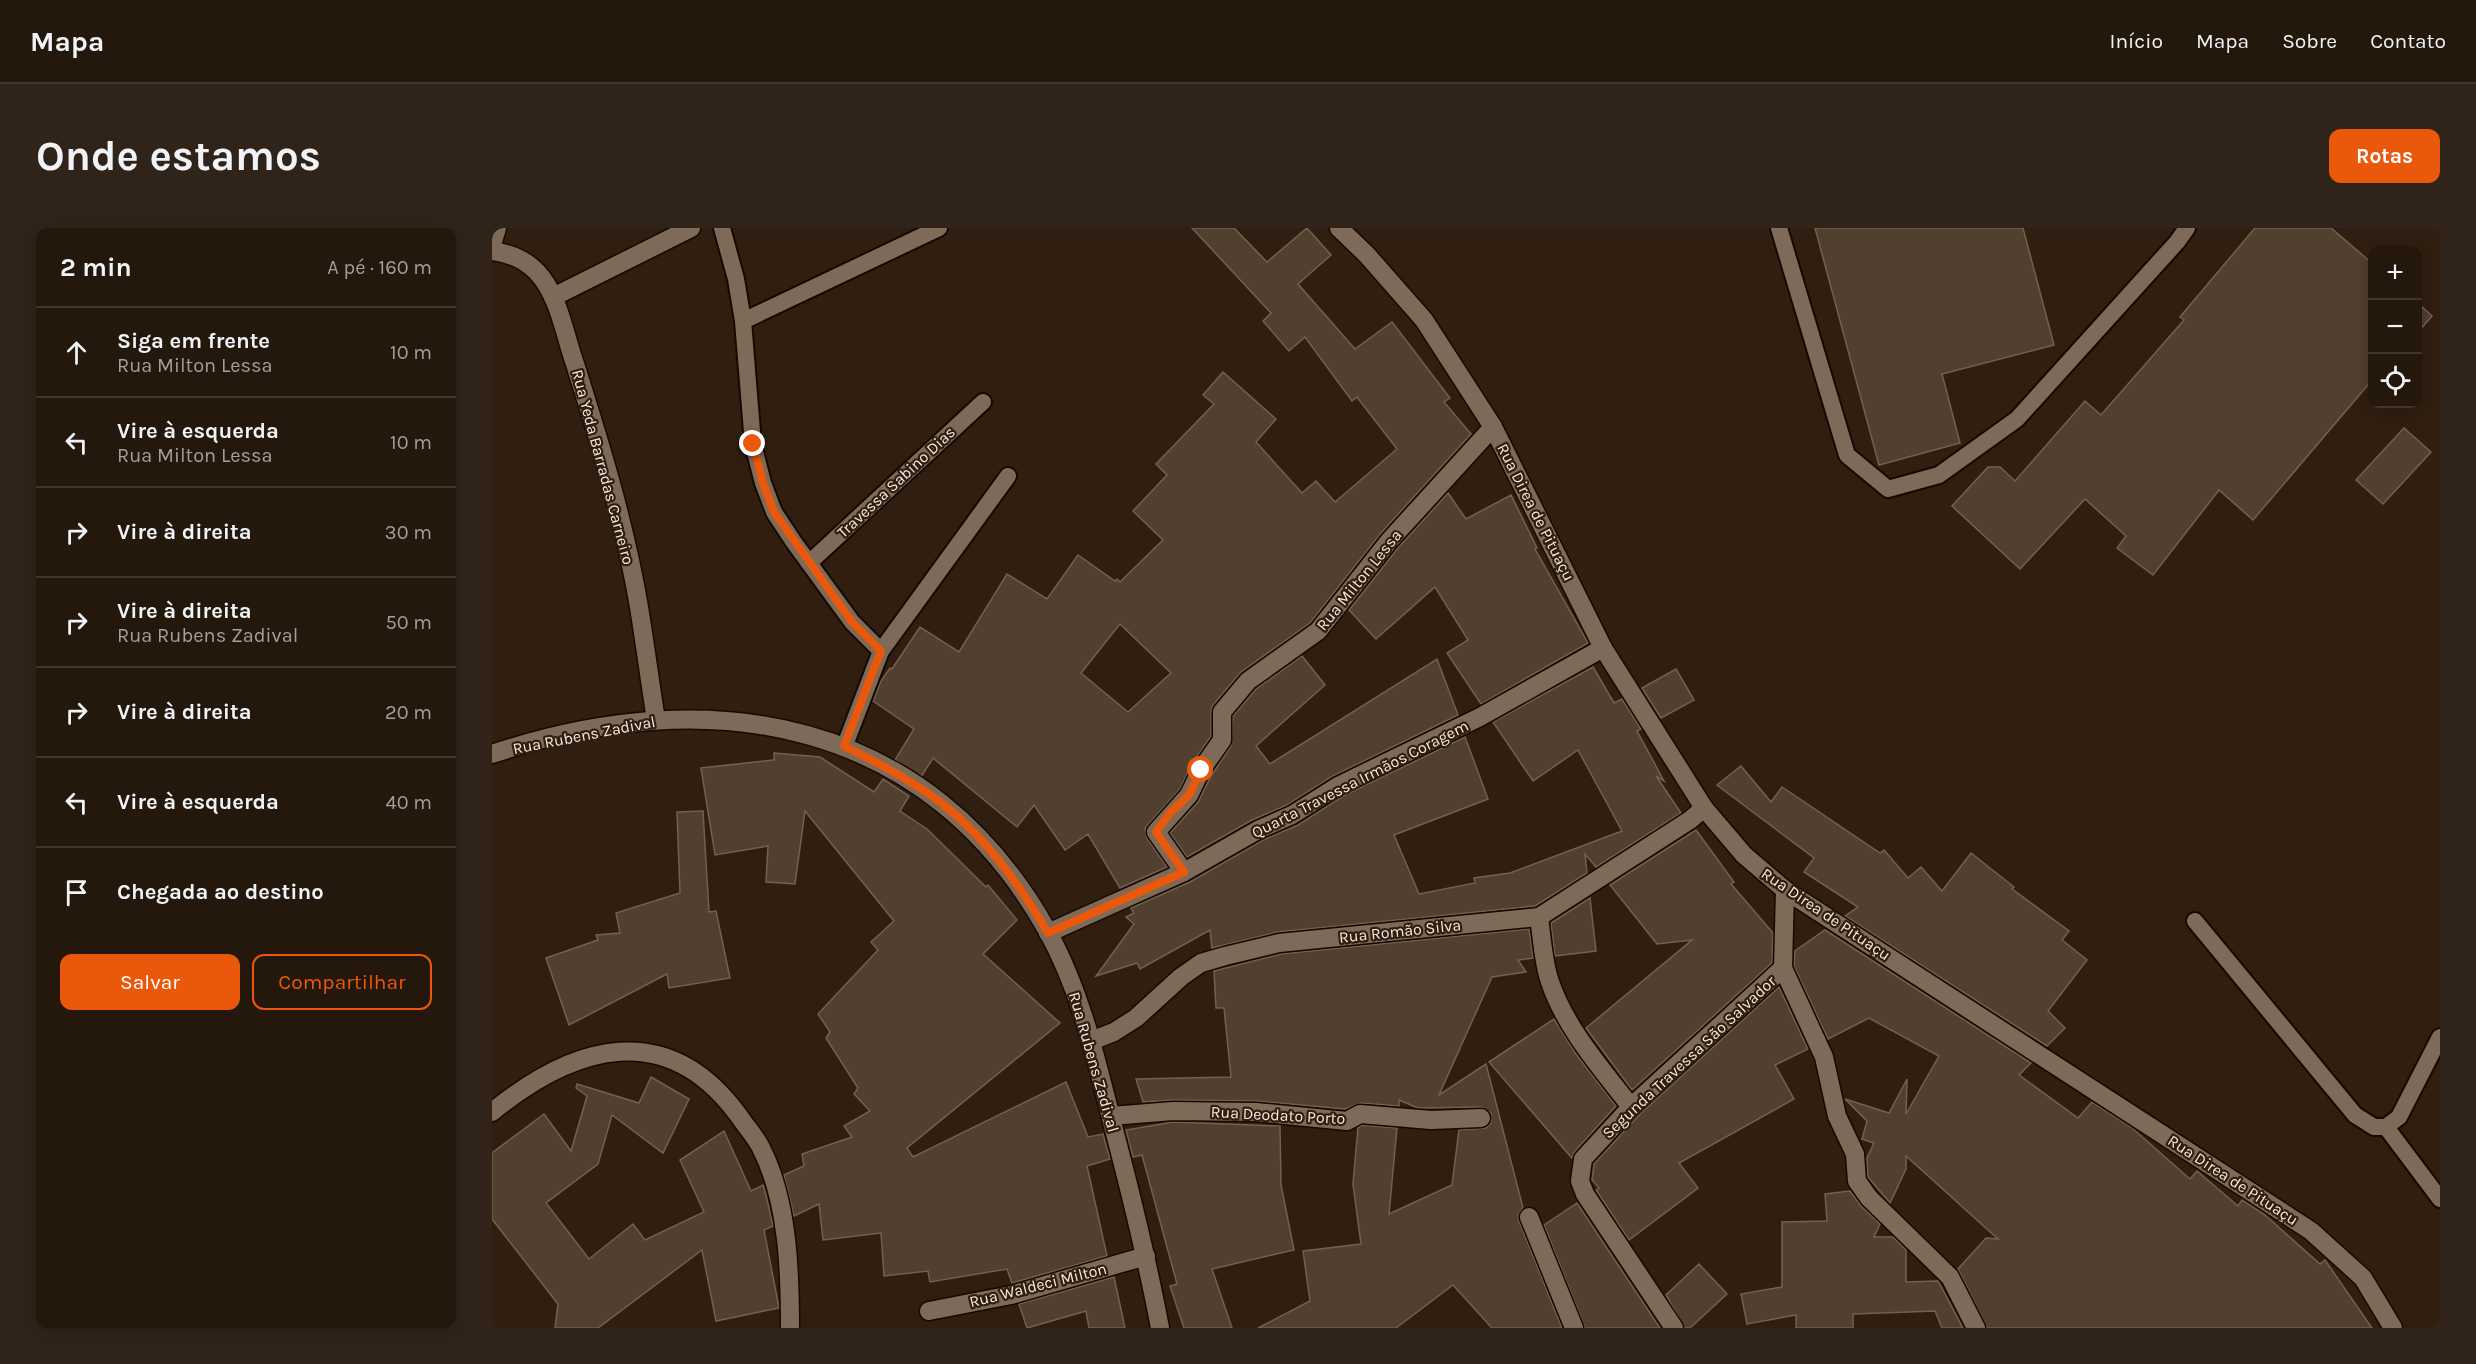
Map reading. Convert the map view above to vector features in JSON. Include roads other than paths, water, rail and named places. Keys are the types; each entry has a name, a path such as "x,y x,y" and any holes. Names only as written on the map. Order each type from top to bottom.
{"street":[{"path":"492,245 497,228"},
{"path":"553,297 691,228"},
{"name":"Rua Direa de Pituaçu","path":"1339,228 1367,255 1424,321 1493,427 1603,648 1704,808 1743,855 1785,890 2312,1231 2363,1278 2393,1328"},
{"name":"Rua Yeda Barradas Carneiro","path":"492,251 512,254 528,264 542,278 553,297 592,418 616,507 639,604 656,720"},
{"name":"Rua Milton Lessa","path":"1184,872 1156,832 1170,813 1189,795 1201,770 1222,740 1222,712 1248,681 1318,631 1389,541 1493,427"},
{"name":"Quarta Travessa Irmãos Coragem","path":"1048,933 1184,872 1258,830 1292,815 1338,786 1480,717 1603,648"},
{"name":"Rua Rubens Zadival","path":"492,754 558,737 656,720 754,722 844,746 900,775 944,805 984,842 1020,887 1048,933 1071,985 1091,1041 1111,1116 1146,1256 1160,1328"},
{"name":"Rua Romão Silva","path":"1091,1041 1114,1032 1136,1018 1181,977 1201,963 1225,956 1279,943 1539,917 1690,820 1704,808"},
{"path":"1785,890 1783,968 1824,1057 1837,1116 1855,1154 1857,1181 1869,1198 1950,1277 1976,1328"},
{"path":"1539,917 1550,980 1561,1007 1584,1046 1631,1107"},
{"name":"Segunda Travessa São Salvador","path":"1674,1328 1585,1194 1580,1181 1583,1159 1631,1107 1783,968"},
{"path":"492,1112 522,1088 565,1064 605,1053 641,1050 682,1064 724,1095 762,1149 782,1208 790,1275 790,1328"},
{"name":"Rua Deodato Porto","path":"1111,1116 1185,1111 1256,1112 1347,1121 1360,1114 1431,1120 1480,1118"},
{"path":"1529,1217 1574,1328"},
{"name":"Rua Waldeci Milton","path":"929,1311 1011,1295 1146,1256"}],"lane":[{"path":"722,228 736,279 743,321 750,378 753,444 763,483 774,512 809,563 852,622 881,651"},
{"path":"743,321 939,228"},
{"path":"1779,228 1848,455 1888,489 1939,474 2017,419 2187,228"},
{"name":"Travessa Sabino Dias","path":"809,563 984,402"},
{"path":"844,746 881,651 1008,476"},
{"path":"2195,921 2355,1115 2374,1127 2386,1127 2399,1117 2440,1036"},
{"path":"2386,1127 2440,1199"}]}
